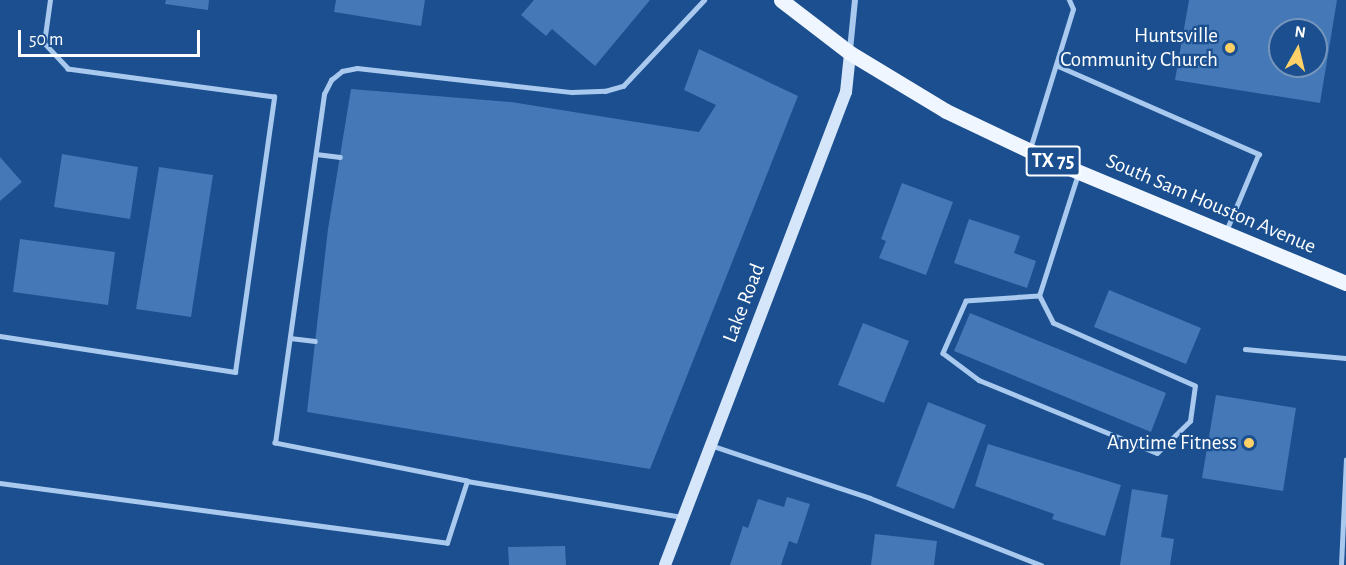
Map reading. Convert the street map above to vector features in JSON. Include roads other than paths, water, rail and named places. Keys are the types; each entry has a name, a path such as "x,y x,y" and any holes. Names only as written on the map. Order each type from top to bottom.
{"main road":[{"name":"South Sam Houston Avenue","path":"781,0 850,53 946,111 1030,151 1346,284"}],"street":[{"path":"850,53 855,0"},
{"name":"Lake Road","path":"665,565 846,92 850,53"}],"lane":[{"path":"0,336 235,372 274,98 68,69 44,44 50,0"},
{"path":"685,517 468,481 275,443 324,94 331,80 342,71 357,68 572,92 605,92 623,86 704,0"},
{"path":"1030,151 1073,9 1069,0"},
{"path":"1056,65 1259,154 1226,233"},
{"path":"316,154 340,157"},
{"path":"1039,296 966,301 943,353 979,380 1157,453 1190,421 1195,386 1053,323 1039,296 1079,172"},
{"path":"290,338 315,341"},
{"path":"1245,349 1346,358"},
{"path":"710,445 870,498 1041,565"},
{"path":"1341,565 1346,460"},
{"path":"0,483 447,543 468,481"}],"place":[{"name":"Huntsville Community Church","path":"1230,48"},
{"name":"Anytime Fitness","path":"1249,443"}]}
